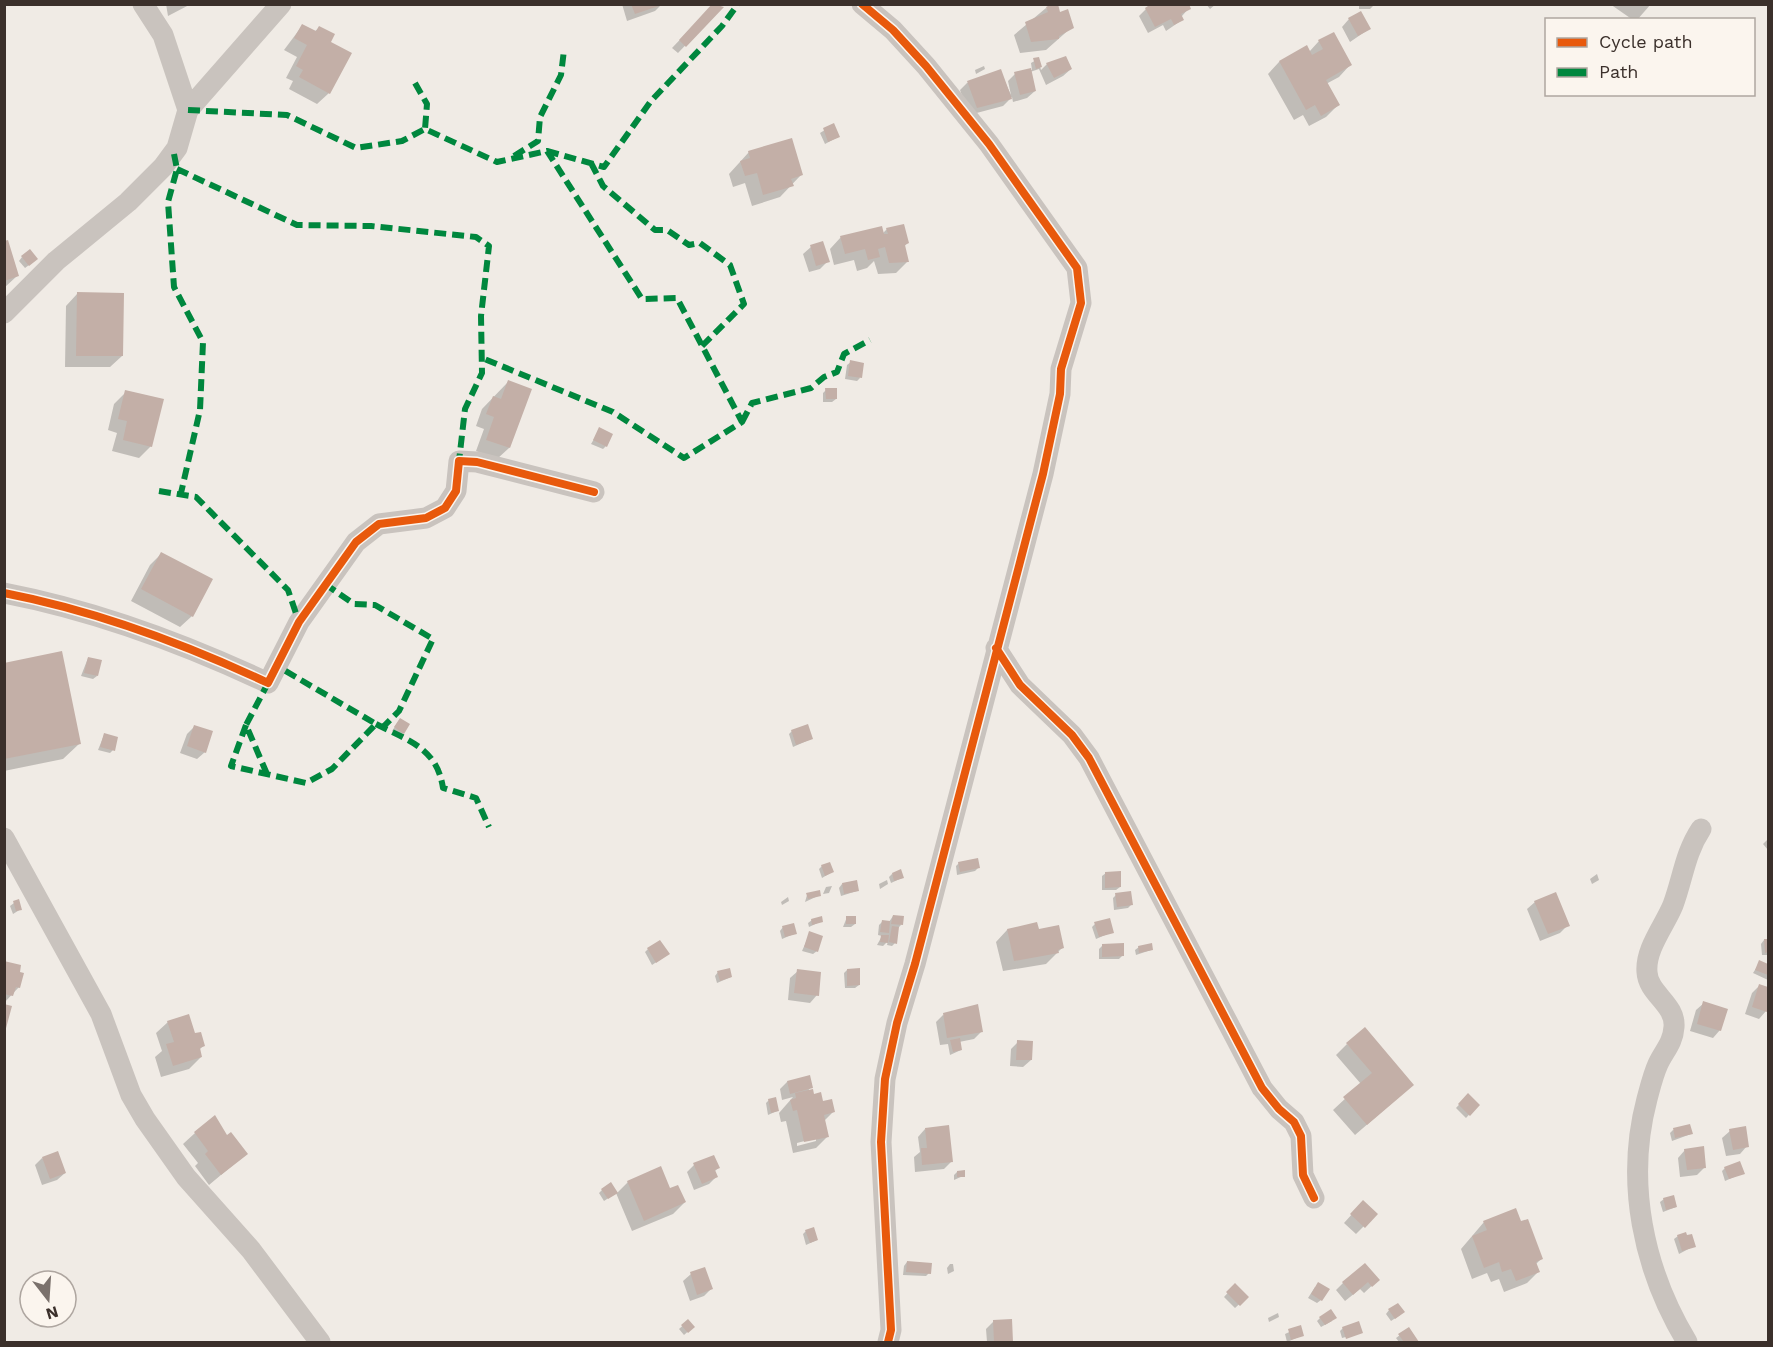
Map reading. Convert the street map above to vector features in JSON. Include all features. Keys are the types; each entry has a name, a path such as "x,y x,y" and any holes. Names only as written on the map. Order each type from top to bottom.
{"street":[{"path":"143,4 163,34 188,110"},
{"path":"4,313 56,261 128,202 164,167 177,148 188,110 281,4"},
{"path":"862,4 909,45 989,144 1073,260 1080,277 1080,303 1061,369 1060,394 1043,474 915,964 897,1023 885,1079 881,1142 890,1308 888,1342"},
{"path":"4,593 80,610 140,628 268,682 299,622 356,542 380,524 426,518 445,508 456,491 459,461 477,462 594,492"},
{"path":"996,648 1020,685 1072,735 1089,758 1262,1088 1294,1122 1301,1136 1304,1175 1314,1198"},
{"path":"1687,1342 1675,1322 1644,1235 1636,1174 1647,1099 1658,1065 1670,1045 1674,1028 1670,1008 1650,984 1647,971 1650,954 1677,892 1689,847 1701,829"},
{"path":"4,838 101,1014 131,1095 145,1119 186,1177 251,1250 320,1342"}],"building":[{"path":"631,4 662,4 662,5 635,14"},
{"path":"712,4 724,7 686,47 679,40"},
{"path":"1058,4 1060,12 1068,9 1074,28 1059,36 1059,39 1031,42 1025,22 1048,12 1046,7"},
{"path":"1151,4 1189,4 1191,9 1181,14 1184,20 1174,25 1171,19 1155,27 1145,8"},
{"path":"1361,11 1371,29 1358,36 1348,18"},
{"path":"302,24 316,31 319,26 335,34 331,42 352,53 330,94 299,77 303,70 296,66 307,45 294,38"},
{"path":"1334,32 1352,65 1326,80 1340,105 1321,116 1315,105 1306,110 1279,61 1307,45 1312,55 1323,49 1318,40"},
{"path":"1066,56 1072,69 1054,78 1046,63"},
{"path":"1039,57 1042,67 1036,69 1033,58"},
{"path":"1031,68 1036,91 1020,95 1014,72"},
{"path":"1001,69 1012,99 977,108 967,81"},
{"path":"834,123 840,137 828,142 823,128"},
{"path":"792,138 803,175 791,179 794,186 763,195 757,173 745,176 740,161 750,158 748,151"},
{"path":"904,224 909,243 905,245 909,262 889,263 885,247 878,249 880,257 868,260 865,249 845,254 840,236 882,226 884,234 888,234 886,228"},
{"path":"8,240 19,276 4,281 4,241"},
{"path":"823,241 830,262 816,266 810,245"},
{"path":"30,249 38,259 29,266 21,256"},
{"path":"77,292 124,293 123,356 76,356"},
{"path":"850,360 864,363 862,378 848,376"},
{"path":"508,380 532,389 510,448 486,440 494,417 486,414 493,396 501,399"},
{"path":"825,388 837,388 837,399 826,399"},
{"path":"125,390 164,399 152,447 123,440 127,421 118,419"},
{"path":"599,427 613,434 607,447 593,440"},
{"path":"161,552 213,579 193,617 141,589"},
{"path":"62,651 81,744 4,759 4,663"},
{"path":"88,657 102,660 98,676 84,673"},
{"path":"400,718 410,724 404,734 394,727"},
{"path":"808,724 813,739 796,745 791,730"},
{"path":"194,725 213,731 206,753 187,746"},
{"path":"104,733 118,737 115,751 100,747"},
{"path":"978,858 980,868 960,872 958,862"},
{"path":"830,862 834,872 825,876 821,865"},
{"path":"901,869 904,878 894,881 892,873"},
{"path":"1121,871 1121,887 1105,888 1105,872"},
{"path":"857,880 859,891 844,894 842,883"},
{"path":"820,890 821,896 808,899 806,893"},
{"path":"1131,891 1133,905 1117,907 1115,893"},
{"path":"1556,892 1570,926 1548,934 1534,901"},
{"path":"19,899 22,910 16,911 13,901"},
{"path":"893,915 904,916 903,925 891,924"},
{"path":"822,916 823,922 812,925 811,919"},
{"path":"846,916 856,916 856,924 846,924"},
{"path":"1110,918 1114,933 1099,937 1094,922"},
{"path":"882,920 890,921 889,933 880,932"},
{"path":"1037,922 1039,929 1059,925 1064,948 1058,950 1059,953 1014,961 1007,929"},
{"path":"794,923 797,934 785,937 782,926"},
{"path":"892,926 899,927 897,944 889,942"},
{"path":"809,931 823,936 818,952 804,947"},
{"path":"881,935 889,935 888,943 880,942"},
{"path":"1764,939 1768,939 1768,952 1765,953"},
{"path":"660,940 670,954 656,963 647,948"},
{"path":"1124,943 1124,956 1102,957 1102,944"},
{"path":"1152,943 1153,950 1139,953 1138,946"},
{"path":"1759,960 1768,964 1768,975 1755,970"},
{"path":"4,961 21,965 20,972 24,973 20,988 16,987 13,996 4,994"},
{"path":"730,968 732,977 720,981 717,971"},
{"path":"860,968 860,985 847,986 847,969"},
{"path":"797,969 821,972 819,996 794,993"},
{"path":"1759,984 1768,987 1767,1012 1752,1007"},
{"path":"1703,1001 1728,1009 1721,1031 1697,1024"},
{"path":"4,1004 12,1006 5,1032 4,1032"},
{"path":"978,1004 983,1032 947,1038 943,1013"},
{"path":"189,1014 195,1033 201,1032 205,1046 200,1048 202,1057 173,1066 166,1044 174,1042 167,1021"},
{"path":"1365,1027 1414,1085 1367,1125 1343,1097 1372,1073 1346,1043"},
{"path":"960,1038 962,1050 953,1052 950,1040"},
{"path":"1017,1040 1033,1041 1032,1060 1016,1060"},
{"path":"810,1075 813,1088 790,1094 787,1081"},
{"path":"813,1089 814,1094 821,1092 823,1101 832,1099 835,1112 824,1115 829,1137 804,1142 797,1110 793,1111 790,1100 796,1098 795,1093"},
{"path":"1468,1093 1480,1105 1470,1116 1458,1104"},
{"path":"776,1097 779,1111 771,1113 768,1099"},
{"path":"215,1115 227,1135 231,1132 248,1154 221,1175 205,1154 208,1151 194,1132"},
{"path":"1690,1124 1693,1134 1675,1138 1673,1128"},
{"path":"949,1125 953,1162 922,1165 921,1148 927,1148 925,1128"},
{"path":"1746,1126 1749,1147 1733,1150 1729,1129"},
{"path":"1704,1146 1706,1168 1687,1170 1684,1149"},
{"path":"58,1151 66,1173 50,1179 42,1157"},
{"path":"714,1155 720,1168 715,1170 718,1177 702,1184 693,1163"},
{"path":"1740,1161 1745,1174 1729,1179 1724,1167"},
{"path":"661,1166 670,1188 678,1185 686,1202 644,1221 627,1181"},
{"path":"965,1170 965,1177 957,1177 957,1171"},
{"path":"611,1182 618,1193 608,1199 601,1189"},
{"path":"1674,1195 1677,1207 1666,1210 1663,1198"},
{"path":"1363,1200 1378,1214 1365,1228 1350,1214"},
{"path":"1516,1208 1521,1221 1528,1219 1543,1259 1536,1262 1540,1272 1516,1281 1511,1269 1502,1272 1499,1262 1484,1268 1472,1236 1487,1230 1483,1221"},
{"path":"814,1227 818,1240 810,1243 805,1230"},
{"path":"1686,1232 1687,1235 1692,1234 1696,1247 1682,1251 1677,1235"},
{"path":"907,1261 932,1263 931,1274 906,1272"},
{"path":"1365,1263 1380,1280 1372,1287 1368,1282 1353,1295 1342,1282"},
{"path":"705,1267 713,1289 697,1295 690,1272"},
{"path":"1318,1282 1330,1289 1322,1301 1311,1294"},
{"path":"1235,1283 1249,1297 1240,1306 1226,1292"},
{"path":"1398,1303 1405,1312 1395,1319 1388,1309"},
{"path":"1331,1309 1337,1318 1325,1325 1319,1317"},
{"path":"688,1319 695,1327 688,1333 681,1325"},
{"path":"1012,1319 1013,1342 994,1342 993,1320"},
{"path":"1359,1321 1363,1333 1346,1339 1342,1327"},
{"path":"1301,1325 1304,1336 1291,1340 1288,1329"},
{"path":"1409,1327 1419,1342 1404,1342 1398,1334"}],"marked path":[{"path":"547,151 604,167 651,101 722,26 738,4"},
{"path":"514,156 538,141 540,117 561,75 564,50"},
{"path":"415,83 427,104 425,129"},
{"path":"188,110 287,115 356,148 402,141 425,129 497,162 547,151 642,299 677,298 742,422 684,458 613,412 482,358"},
{"path":"174,154 177,169 168,202 174,287 203,342 200,410 181,493"},
{"path":"591,163 603,186 655,230 667,230 689,245 700,243 730,265 744,304 702,346"},
{"path":"177,169 297,225 371,226 476,237 489,246 481,316 482,373 465,409 459,461"},
{"path":"742,422 752,403 811,388 824,377 837,372 844,354 870,340"},
{"path":"159,491 196,497 288,590 299,622"},
{"path":"325,584 354,604 375,605 433,639 399,711 383,727"},
{"path":"246,725 231,766 306,783 332,769 376,724 277,666"},
{"path":"267,774 246,725 268,683"},
{"path":"376,724 420,747 435,764 443,788 476,798 489,827"}],"cycle path":[{"path":"862,4 893,30 926,66 989,144 1077,268 1081,303 1061,369 1060,394 1043,474 915,964 897,1023 885,1079 881,1142 891,1330 888,1342"},
{"path":"4,593 73,609 139,630 268,683 299,622 356,542 379,524 426,518 445,508 456,491 459,461 477,462 594,492"},
{"path":"996,648 1020,685 1072,735 1089,758 1262,1088 1279,1109 1294,1122 1301,1136 1303,1175 1314,1198"}]}
